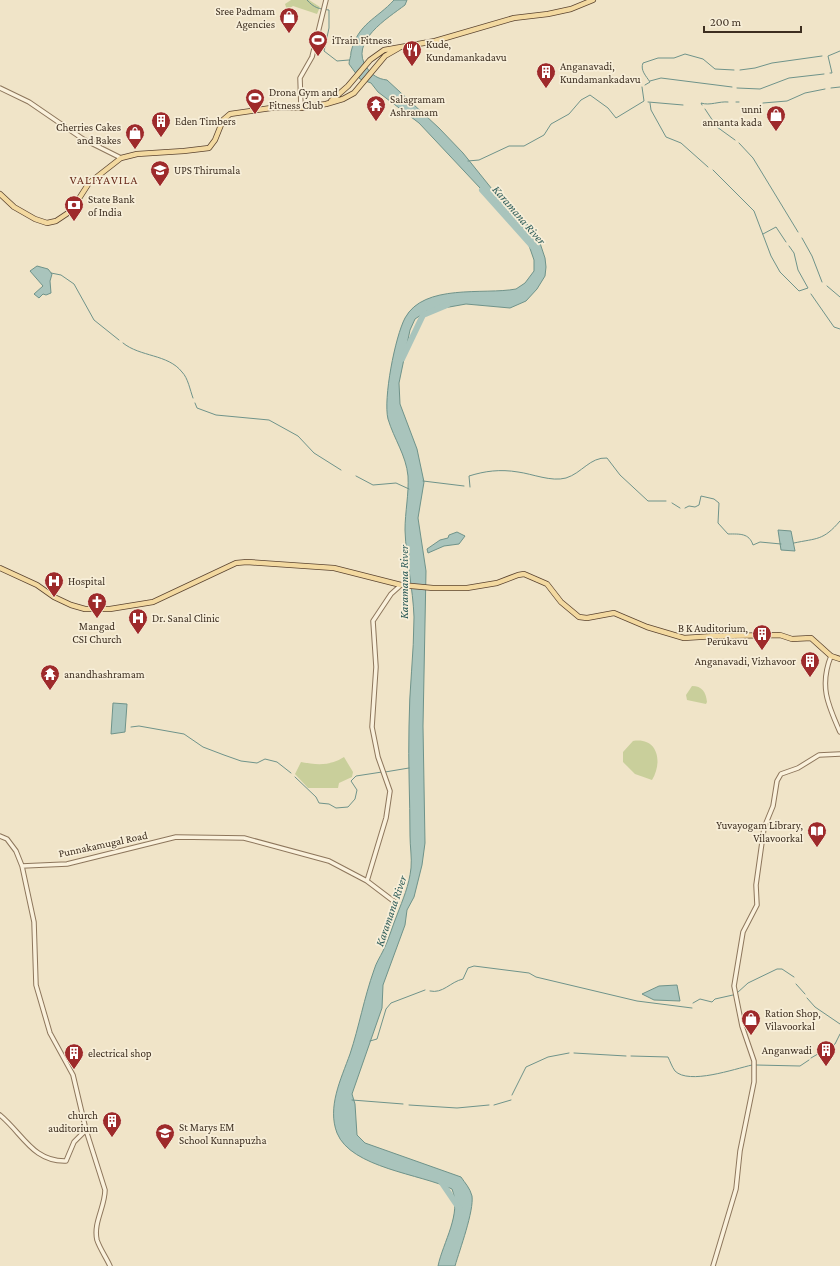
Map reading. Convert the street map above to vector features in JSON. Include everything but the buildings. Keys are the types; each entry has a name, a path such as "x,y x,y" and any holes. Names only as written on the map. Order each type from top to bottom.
{"main road":[{"path":"326,104 339,95 378,53 391,48 399,48 460,35 514,18 548,14 570,9 593,0"},
{"path":"0,194 14,207 35,219 47,223 56,221 71,211 89,183 121,158 137,154 184,152 209,148 215,140 223,120 230,114 271,108 301,108 326,104 354,93 385,56 399,48"},
{"path":"0,568 37,585 54,597 85,609 110,609 153,602 236,563 247,562 334,568 401,585 433,588 466,588 498,583 524,574 547,584 561,602 579,617 587,618 614,613 647,627 684,638 780,635 792,638 811,638 831,656 840,659"}],"street":[{"path":"301,108 300,78 312,58 326,0"},
{"path":"0,88 29,102 83,139 121,158"},
{"path":"368,881 386,818 390,791 378,757 372,727 376,667 373,621 391,594 401,585"},
{"path":"831,656 826,671 826,697 840,732"},
{"path":"713,1266 736,1189 740,1151 754,1082 754,1060 742,1026 734,986 743,932 757,905 756,885 764,828 773,806 777,781 781,774 798,768 819,754 840,754"},
{"path":"0,836 7,839 16,851 22,866 34,922 36,985 50,1033 73,1075 86,1130 104,1190 105,1199 97,1227 97,1239 110,1266"},
{"name":"Punnakamugal Road","path":"22,866 67,864 176,837 213,836 255,840 329,861 368,881 396,903"},
{"path":"0,1115 37,1153 48,1160 66,1161 74,1142 86,1130"}],"green space":[{"path":"291,0 309,0 320,7 317,14 293,6 287,10 285,4"},
{"path":"692,686 703,690 707,702 706,704 687,700 686,695"},
{"path":"633,741 648,743 656,752 657,766 652,780 635,774 623,762 623,752"},
{"path":"344,757 353,772 352,777 339,783 338,788 308,788 295,774 301,762 323,764 334,762"}],"water":[{"path":"394,0 407,0 405,5 380,24 366,40 362,58 367,68 371,73 381,79 387,80 439,128 463,153 496,194 530,227 540,243 545,258 546,267 545,276 537,289 526,301 510,308 466,304 427,311 415,319 410,330 399,383 400,404 417,449 424,482 418,518 426,571 423,726 425,843 422,865 414,897 407,910 405,925 383,985 382,1008 352,1094 355,1104 357,1135 365,1143 461,1177 469,1188 472,1196 471,1211 455,1266 438,1266 451,1228 455,1208 452,1189 371,1162 345,1145 337,1133 334,1123 334,1103 339,1083 350,1054 375,967 387,942 404,898 411,868 409,740 414,617 405,530 408,476 405,461 388,419 387,397 397,339 405,318 414,307 426,300 440,295 516,289 525,283 534,271 534,260 526,237 419,123 378,92 371,83 360,79 349,64 354,42 358,34"},
{"path":"37,266 48,269 52,274 50,281 51,293 46,295 43,294 39,298 34,294 43,286 30,271"},
{"path":"778,530 791,531 795,551 781,550"},
{"path":"457,532 465,536 459,544 444,546 428,553 427,549 440,540 448,538 449,535"},
{"path":"113,703 127,704 125,732 111,734"},
{"path":"677,985 680,1001 654,1000 642,994 659,986"}],"waterway":[{"path":"307,0 317,8 329,10 329,28 324,51 337,61 349,60"},
{"path":"830,73 832,73 828,56 840,51"},
{"path":"645,85 650,82 643,71 643,63 658,58 674,58 685,54 703,59 715,69 734,70"},
{"path":"740,70 755,68 772,63 822,56"},
{"path":"737,88 760,89 789,78 824,74"},
{"path":"650,81 661,78 732,87"},
{"path":"468,161 479,160 509,146 524,146 544,135 551,124 569,114 581,100 590,95 608,108 616,118 644,101 642,87"},
{"path":"831,88 840,87"},
{"path":"763,103 787,101 805,93 825,89"},
{"path":"648,102 683,105"},
{"path":"702,105 701,103 708,104 728,102"},
{"path":"650,103 651,110 666,137 681,143 708,167"},
{"path":"705,109 717,127 735,140"},
{"path":"739,143 753,158 798,232"},
{"path":"713,170 754,211 771,256 780,272 799,291 808,288 798,270 794,253 789,246"},
{"name":"Karamana River","path":"482,190 533,247"},
{"path":"763,234 776,227 786,242"},
{"path":"802,238 812,256 822,282"},
{"path":"51,273 61,275 74,284 94,320 119,340"},
{"path":"827,286 840,297"},
{"path":"811,294 834,327 840,329"},
{"name":"Karamana River","path":"402,359 423,315 447,305"},
{"path":"123,343 130,348 162,359 176,366 186,377 193,398"},
{"path":"195,403 197,408 216,415 269,420 298,436 314,453 341,470"},
{"path":"470,487 469,476 481,473 511,471 560,479 572,476 596,460 607,458 620,475 648,501 666,501"},
{"path":"356,476 373,485 396,483 409,489"},
{"path":"423,481 464,486"},
{"path":"685,508 699,505 701,496 714,499 719,503 718,523 728,534 744,535 749,538 753,545 760,542 781,544"},
{"path":"672,503 680,508"},
{"path":"794,543 819,538 829,532 840,521"},
{"path":"131,727 139,726 184,734 203,747 224,755 241,761 257,763 265,759 277,762 291,773"},
{"path":"385,772 409,768"},
{"path":"295,777 316,797 319,803 329,804 336,808 348,807 355,799 357,790 351,781 356,776 382,772"},
{"path":"430,991 439,991 458,980 463,979 468,968 474,966 529,973 536,977 637,1001 692,1008"},
{"path":"737,993 748,983 777,969 782,969 794,977"},
{"path":"796,984 805,994"},
{"path":"370,1041 377,1039 386,1009 391,1003 425,990"},
{"path":"693,1003 700,999 712,1002 715,999 733,995"},
{"path":"807,998 815,1007 840,1024"},
{"path":"811,1058 835,1044 840,1034"},
{"path":"512,1095 526,1067 548,1057 569,1053"},
{"path":"574,1053 626,1056"},
{"path":"631,1056 668,1057 675,1071 690,1077 712,1075 752,1065"},
{"path":"756,1065 800,1066 809,1060"},
{"path":"352,1100 403,1104"},
{"path":"494,1105 511,1100"},
{"path":"409,1105 457,1108 489,1105"},
{"name":"Karamana River","path":"440,1180 459,1208"}],"place":[{"name":"Sree Padmam Agencies","path":"289,34"},
{"name":"iTrain Fitness","path":"318,57"},
{"name":"Kude, Kundamankadavu","path":"412,67"},
{"name":"Anganavadi, Kundamankadavu","path":"546,89"},
{"name":"Drona Gym and Fitness Club","path":"255,115"},
{"name":"Salagramam Ashramam","path":"376,122"},
{"name":"unni annanta kada","path":"776,132"},
{"name":"Eden Timbers","path":"161,138"},
{"name":"Cherries Cakes and Bakes","path":"135,150"},
{"name":"UPS Thirumala","path":"160,187"},
{"name":"State Bank of India","path":"74,222"},
{"name":"Hospital","path":"54,598"},
{"name":"Mangad CSI Church","path":"97,619"},
{"name":"Dr. Sanal Clinic","path":"138,635"},
{"name":"B K Auditorium, Perukavu","path":"762,651"},
{"name":"Anganavadi, Vizhavoor","path":"810,678"},
{"name":"anandhashramam","path":"50,691"},
{"name":"Yuvayogam Library, Vilavoorkal","path":"817,848"},
{"name":"Ration Shop, Vilavoorkal","path":"751,1036"},
{"name":"Anganwadi","path":"826,1067"},
{"name":"electrical shop","path":"74,1070"},
{"name":"church auditorium","path":"112,1138"},
{"name":"St Marys EM School Kunnapuzha","path":"165,1150"}],"district":[{"name":"VALIYAVILA","path":"104,180"}]}
